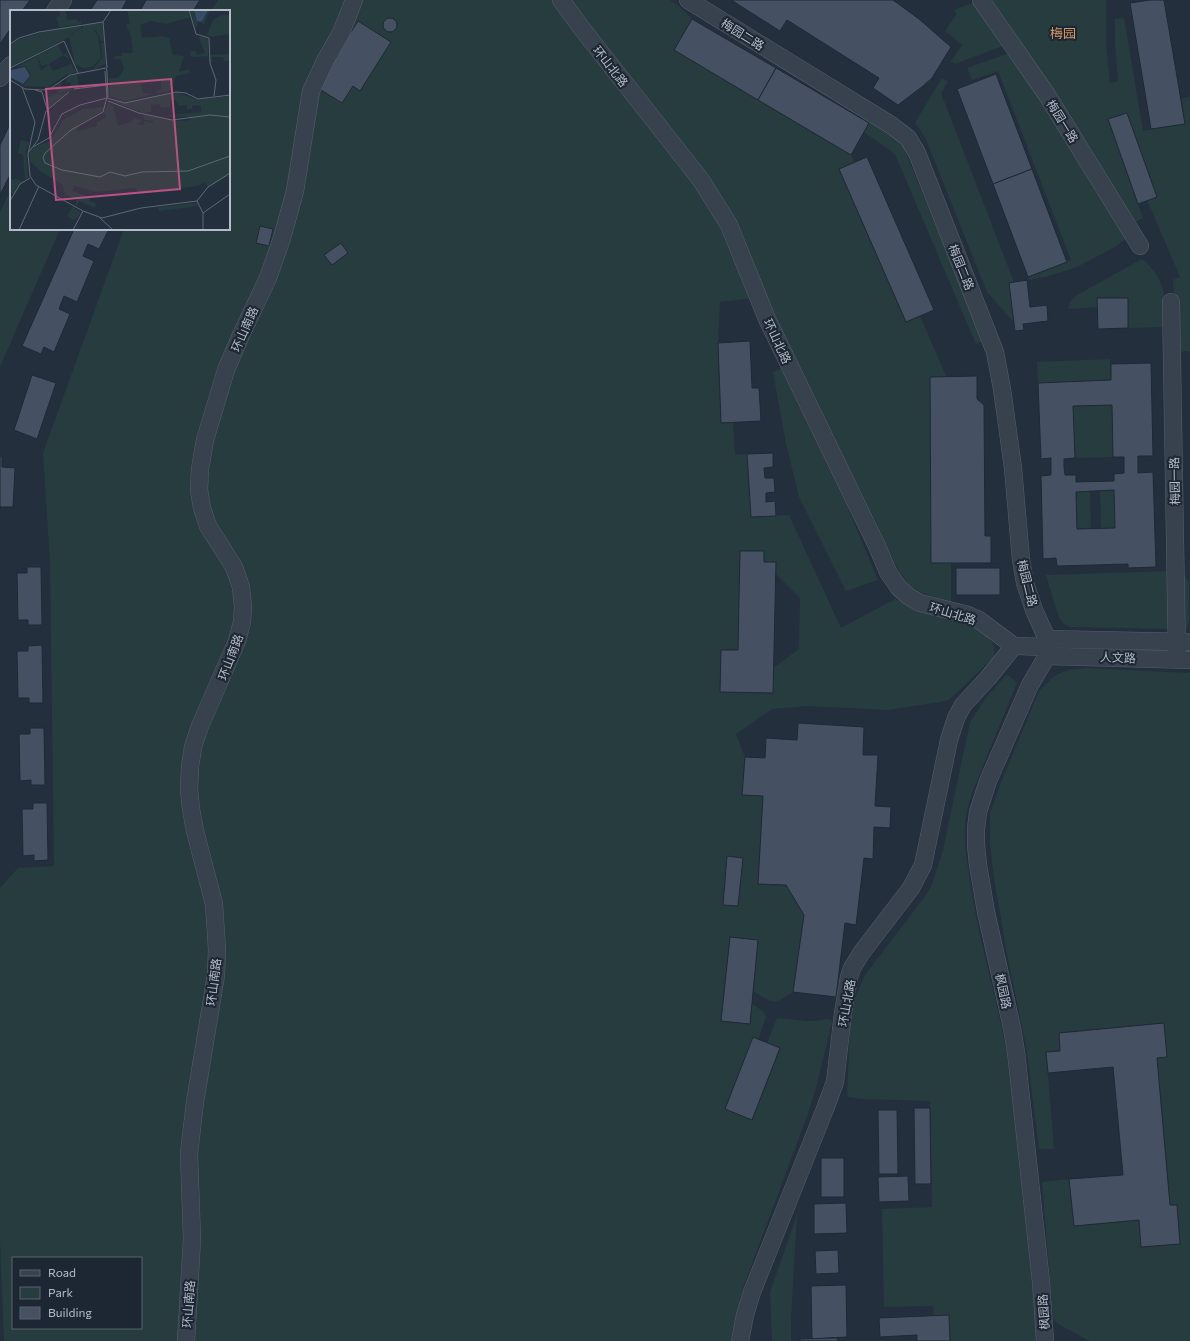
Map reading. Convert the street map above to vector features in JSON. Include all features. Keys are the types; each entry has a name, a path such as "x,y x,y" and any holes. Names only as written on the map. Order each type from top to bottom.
{"street":[{"path":"56,10 63,0"},
{"name":"环山南路","path":"186,1341 192,1240 190,1154 195,1102 216,975 217,949 214,904 194,831 189,789 190,767 193,747 200,726 238,641 243,607 241,587 234,567 208,526 202,508 199,490 200,469 205,440 226,370 268,278 282,238 295,191 311,91 325,61 341,33 354,0"},
{"name":"环山北路","path":"561,0 701,180 729,226 767,319 888,572 898,588 920,603 968,615 979,620 1014,646 988,678 963,705 956,718 949,740 923,865 911,888 862,952 852,968 843,1013 834,1082 825,1109 752,1292 745,1315 740,1341"},
{"name":"梅园二路","path":"688,0 891,125 903,133 912,143 995,352 1002,389 1013,468 1021,560 1025,583 1047,647"},
{"name":"梅园一路","path":"982,0 1047,95 1140,246"},
{"path":"0,78 10,66"},
{"name":"梅园一路","path":"1171,302 1183,660"},
{"path":"1014,646 1047,647 1183,642"},
{"name":"人文路","path":"1047,647 1183,660"},
{"name":"枫园路","path":"1045,1341 1016,1052 986,912 978,865 976,840 978,812 988,781 1047,647"}],"green space":[{"path":"218,0 670,0 680,7 692,19 674,50 851,155 854,162 839,169 906,322 920,316 946,376 930,377 931,563 951,563 951,603 918,591 909,585 897,568 874,518 764,297 720,302 718,343 721,422 733,422 735,455 747,454 751,517 789,515 841,628 895,599 909,606 972,623 984,633 994,645 994,657 949,700 888,710 808,706 772,709 736,734 745,757 742,795 763,796 758,883 786,885 804,915 793,992 781,1000 773,1002 753,991 758,940 730,937 721,1021 749,1024 752,1004 764,1012 766,1017 758,1040 753,1038 725,1109 752,1120 780,1049 767,1043 777,1018 807,1021 827,1019 831,1020 832,1022 809,1111 743,1288 730,1341 4,1341 0,1241 0,888 18,868 54,866 50,563 43,453 124,230 230,230 230,10 212,10","holes":["740,551 764,551 764,562 775,562 775,573 800,598 799,649 773,668 773,693 720,692 721,650 738,650","727,857 743,858 738,906 723,904"]},
{"path":"987,0 1106,0 1106,44 1110,83 1118,81 1115,44 1115,19 1124,18 1143,131 1185,124 1181,99 1190,97 1190,351 1178,352 1173,280 1180,277 1147,200 1156,197 1127,113 1108,120 1143,218 1133,223"},
{"path":"977,1 1008,44 955,64 951,61 962,45 945,31 957,14 954,10"},
{"path":"1012,52 1128,237 1115,247 1077,267 1045,277 1029,280 1028,277 1071,260 998,71 972,80 967,68"},
{"path":"942,78 948,82 941,93 1014,282 1009,283 1014,322 987,292 925,137 915,123"},
{"path":"869,123 873,123 901,141 983,341 977,344 975,342 895,154 864,132"},
{"path":"10,191 10,230 60,230 0,367 0,212"},
{"path":"1142,259 1156,274 1163,290 1165,327 1128,328 1127,298 1098,298 1098,307 1068,309 1070,302 1077,295"},
{"path":"1110,359 1111,380 1038,383 1037,362"},
{"path":"783,368 833,472 878,580 846,591 799,497 785,439 773,372"},
{"path":"1112,405 1113,457 1075,458 1073,406"},
{"path":"1114,490 1115,528 1101,528 1100,491"},
{"path":"1090,491 1091,529 1077,529 1076,492"},
{"path":"1180,568 1189,582 1189,621 1186,629 1182,629"},
{"path":"1171,571 1172,629 1071,627 1060,620 1046,575"},
{"path":"1085,668 1190,673 1190,1341 1090,1341 1060,1325 1053,1317 1042,1182 1069,1179 1074,1226 1139,1220 1141,1247 1180,1244 1177,1205 1170,1205 1157,1058 1167,1057 1164,1024 1059,1033 1060,1051 1046,1052 1054,1149 1039,1149 1026,1046 1007,954 994,879 990,843 990,814 1000,785 1039,691 1052,678 1060,673 1068,670"},
{"path":"1007,674 1017,683 972,793 966,815 965,842 974,904 1007,1053 1032,1281 1037,1341 950,1341 934,1316 933,1306 884,1307 882,1209 932,1207 930,1101 847,1097 850,1021 854,1000 865,975 926,895 932,884 943,850 970,722 986,698"},
{"path":"797,1215 791,1341 772,1341 770,1292"}],"building":[{"path":"0,0 30,0 23,10 10,10 10,29 0,44"},
{"path":"97,0 127,0 122,10 91,10"},
{"path":"146,0 200,0 194,10 141,10"},
{"path":"731,0 893,0 919,19 951,47 932,78 898,105 873,88 879,78 787,20 780,31"},
{"path":"1150,0 1164,0 1185,124 1151,129 1130,3"},
{"path":"387,18 393,18 397,22 397,28 393,32 387,32 383,28 383,22"},
{"path":"692,19 776,68 758,100 674,50"},
{"path":"358,21 391,42 360,91 353,86 342,103 316,87"},
{"path":"776,68 869,123 851,155 758,100"},
{"path":"996,74 1032,169 993,184 957,89"},
{"path":"1127,113 1157,197 1138,204 1108,119"},
{"path":"10,124 10,175 0,195 0,145"},
{"path":"867,157 934,310 906,322 839,169"},
{"path":"1032,169 1067,262 1028,277 993,184"},
{"path":"260,226 273,229 269,246 256,243"},
{"path":"74,230 108,230 99,249 88,244 83,256 94,261 77,302 64,296 59,309 70,314 54,352 44,347 41,354 22,346"},
{"path":"341,243 348,253 332,265 324,255"},
{"path":"1027,280 1030,307 1047,305 1048,321 1023,324 1024,330 1015,331 1009,283"},
{"path":"1097,298 1128,298 1128,328 1098,329"},
{"path":"750,341 752,388 759,388 761,421 721,423 718,343"},
{"path":"1151,363 1153,456 1138,456 1138,473 1153,472 1156,567 1128,568 1128,564 1057,566 1056,558 1043,559 1041,476 1051,475 1051,458 1041,459 1038,383 1111,380 1111,364","holes":["1112,405 1113,457 1124,457 1124,473 1114,474 1114,481 1076,482 1076,475 1065,475 1064,467 1064,459 1075,458 1073,406","1114,490 1115,528 1077,529 1076,492"]},
{"path":"32,375 56,383 37,439 14,430"},
{"path":"977,376 977,399 984,405 985,536 991,536 991,563 931,563 930,377"},
{"path":"773,453 773,467 764,468 765,478 774,478 775,492 766,493 766,502 775,501 776,516 751,517 747,454"},
{"path":"0,456 2,456 2,467 15,468 13,507 0,507"},
{"path":"740,551 764,551 764,562 776,562 773,693 720,692 721,650 738,650"},
{"path":"27,567 41,567 42,625 28,625 28,620 18,620 17,573 27,573"},
{"path":"956,568 1000,568 1000,595 956,595"},
{"path":"42,645 43,703 29,703 29,698 18,698 17,651 28,651 28,646"},
{"path":"798,723 864,727 863,755 878,755 875,806 891,807 890,828 874,827 873,859 864,858 856,925 845,923 836,997 793,992 804,915 786,885 758,884 763,796 742,795 745,757 765,758 766,738 797,740"},
{"path":"30,728 44,728 45,785 31,785 31,780 20,781 19,734 30,734"},
{"path":"33,803 47,803 48,860 34,861 34,855 23,856 22,809 33,809"},
{"path":"727,856 743,858 738,906 723,905"},
{"path":"730,937 758,940 750,1024 721,1021"},
{"path":"1164,1023 1167,1057 1157,1058 1170,1205 1177,1205 1180,1244 1141,1247 1139,1220 1074,1226 1069,1179 1123,1175 1113,1067 1048,1073 1046,1052 1060,1051 1059,1033"},
{"path":"753,1037 780,1048 752,1120 725,1109"},
{"path":"914,1108 930,1108 931,1184 915,1184"},
{"path":"878,1110 897,1110 898,1174 879,1174"},
{"path":"821,1158 844,1158 844,1197 821,1197"},
{"path":"908,1176 909,1201 879,1202 878,1177"},
{"path":"846,1203 847,1233 814,1234 814,1204"},
{"path":"838,1250 839,1273 816,1274 815,1251"},
{"path":"846,1285 847,1337 812,1339 811,1286"},
{"path":"949,1315 950,1341 917,1341 917,1335 880,1337 879,1318"},
{"path":"837,1338 838,1341 800,1341 800,1339"}],"district":[{"name":"梅园","path":"1063,33"}]}
